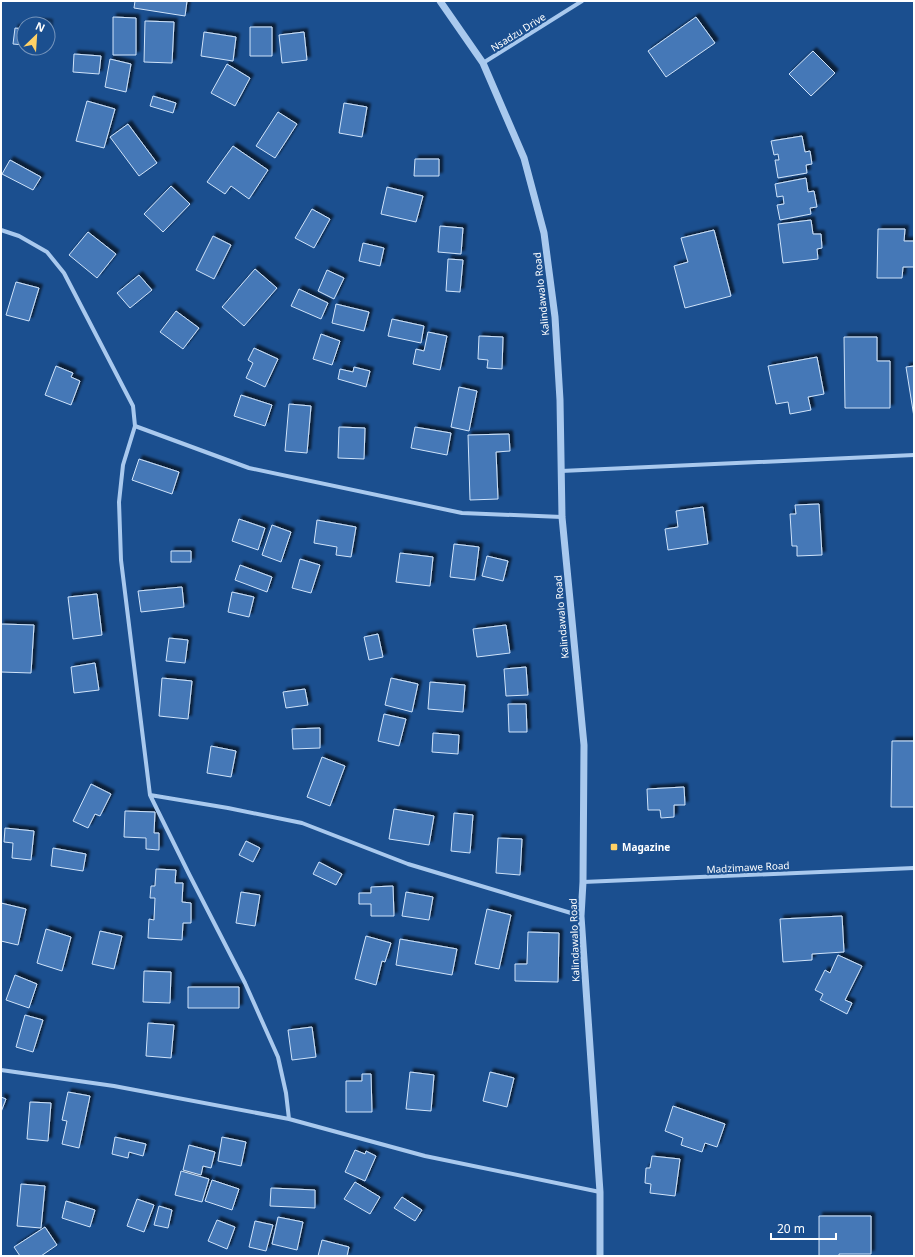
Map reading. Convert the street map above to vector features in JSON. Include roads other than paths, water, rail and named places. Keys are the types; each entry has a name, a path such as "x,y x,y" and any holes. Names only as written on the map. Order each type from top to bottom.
{"street":[{"name":"Kalindawalo Road","path":"440,1 483,63 524,158 544,233 556,317 560,400 562,517 584,745 583,882 581,916 600,1192 600,1256"},
{"name":"Nsadzu Drive","path":"483,63 582,1"},
{"path":"1,230 19,236 47,252 64,273 133,406 135,426 123,465 118,502 121,560 150,795 245,983 278,1057 286,1093 289,1119"},
{"path":"135,426 249,468 462,513 562,517"},
{"path":"561,471 914,455"},
{"path":"150,795 302,822 408,864 581,916"},
{"name":"Madzimawe Road","path":"583,882 914,868"},
{"path":"1,1070 114,1086 289,1119 425,1156 600,1192"}],"place":[{"name":"Magazine","path":"614,847"}]}
